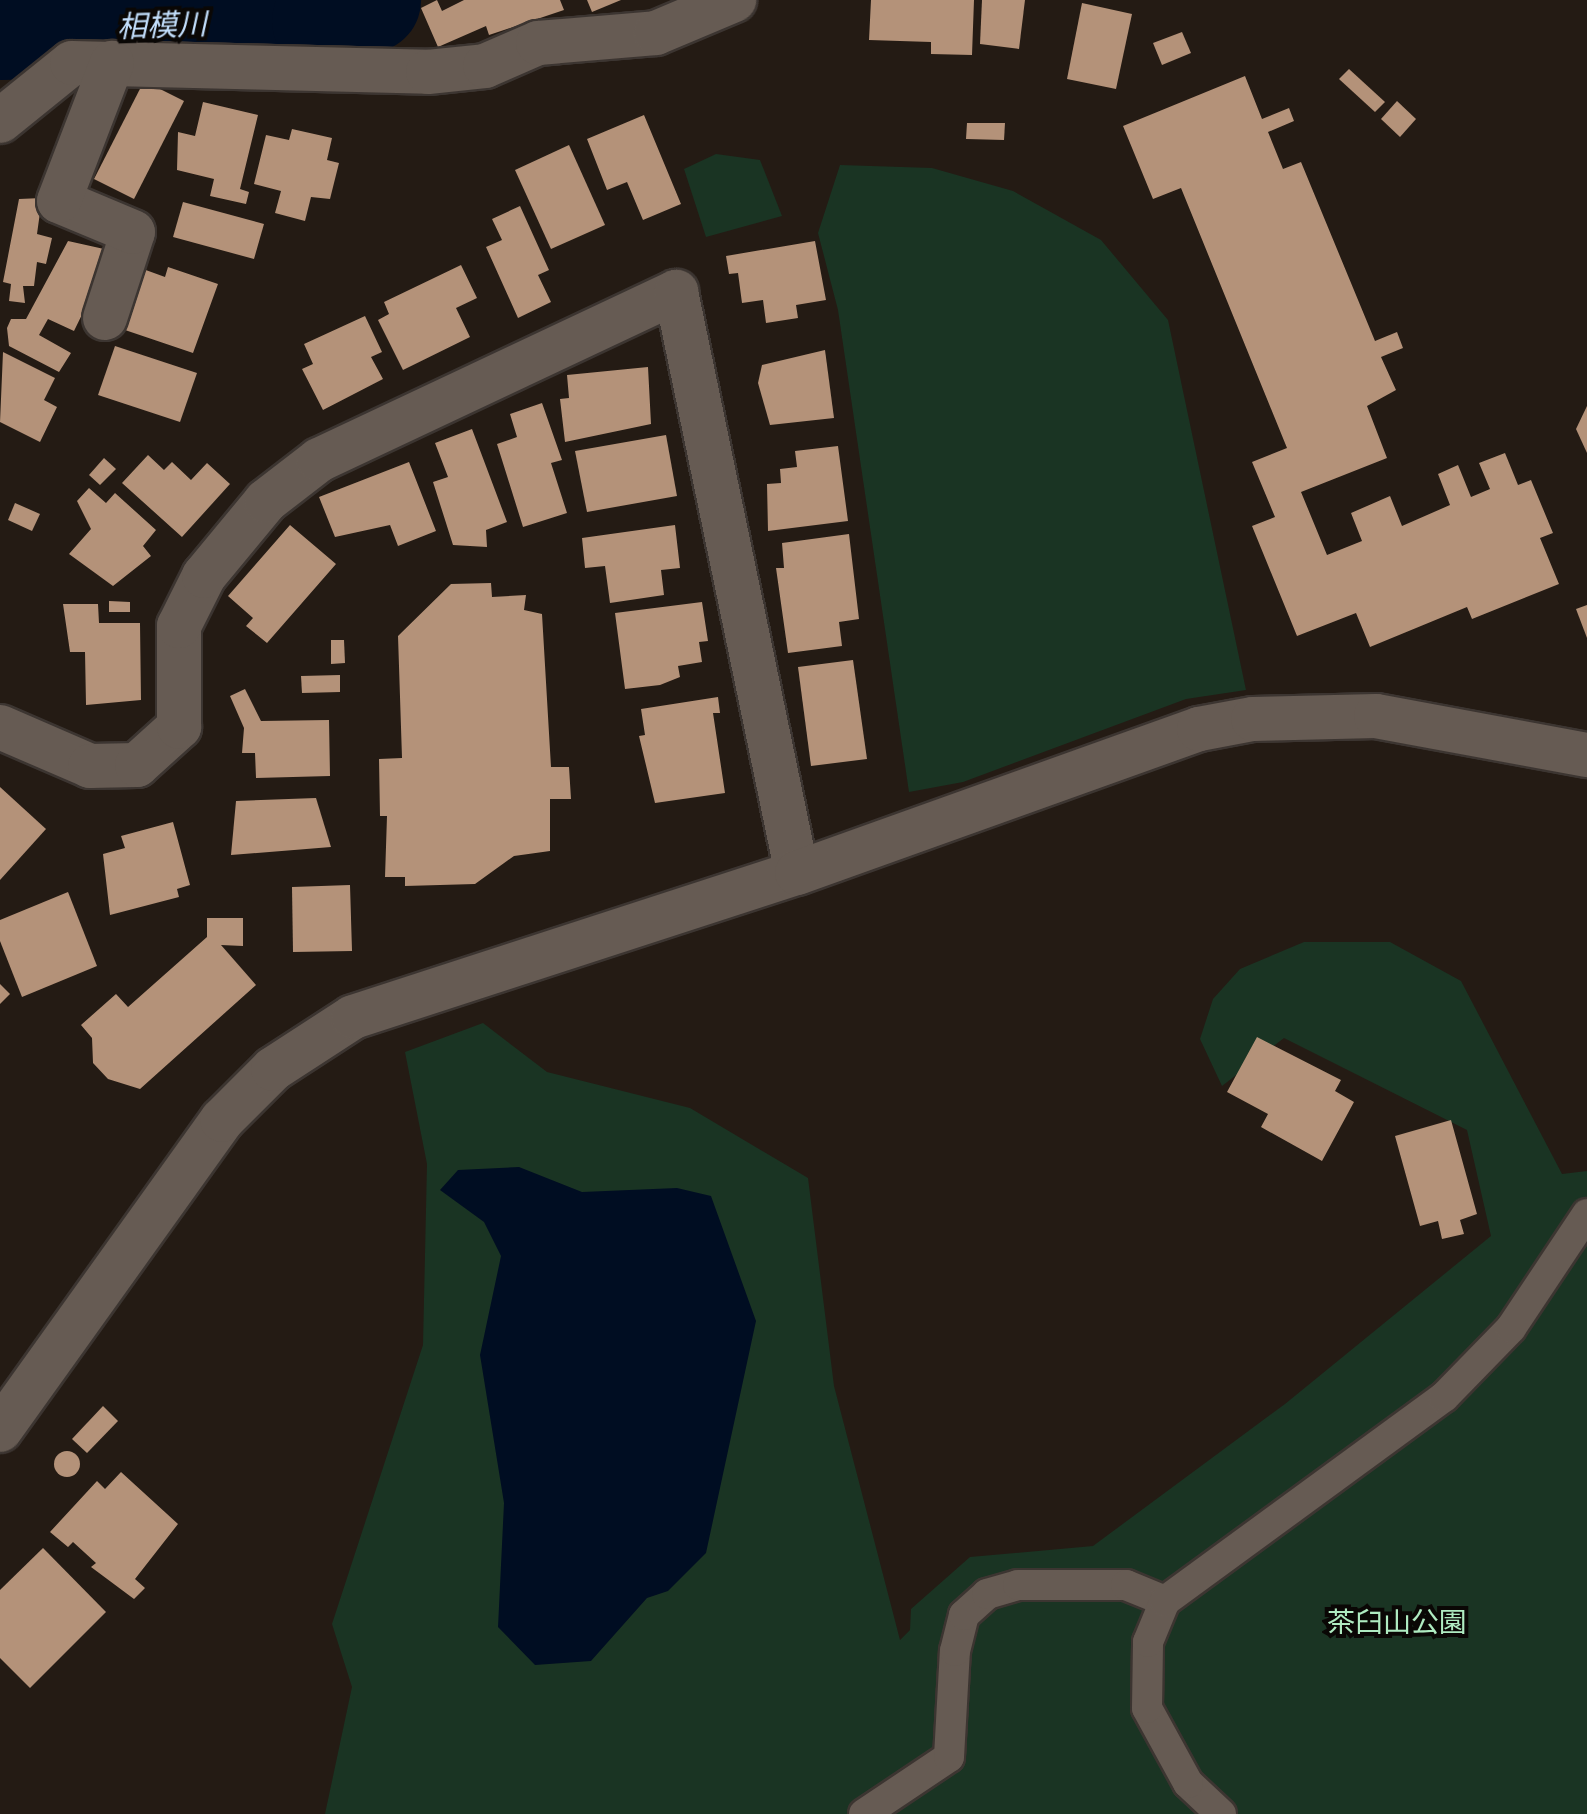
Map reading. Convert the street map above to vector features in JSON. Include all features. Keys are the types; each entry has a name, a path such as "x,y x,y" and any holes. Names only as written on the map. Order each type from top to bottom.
{"street":[{"path":"0,121 72,63 428,72 485,66 538,43 656,33 734,0"},
{"path":"105,318 133,232 59,201 112,63"},
{"path":"0,727 90,766 137,765 179,727 179,626 204,576 266,501 319,460 676,292 797,873"},
{"path":"0,1430 222,1120 273,1069 353,1017 797,873 1096,764 1253,719 1376,716 1587,755"}],"lane":[{"path":"1221,1814 1188,1783 1147,1708 1148,1642 1165,1601 1444,1397 1511,1328 1587,1214"},
{"path":"864,1814 949,1757 955,1651 964,1615 987,1594 1018,1585 1126,1585 1165,1601"}],"green space":[{"path":"716,154 760,160 782,216 706,237 684,169"},
{"path":"840,165 932,168 1013,191 1101,240 1168,320 1246,690 1186,699 963,782 909,792 838,310 818,233"},
{"name":"茶臼山公園","path":"1304,942 1390,942 1461,981 1562,1174 1587,1171 1587,1814 325,1814 352,1687 332,1624 423,1345 427,1164 405,1052 483,1023 547,1072 690,1108 808,1178 834,1386 900,1640 910,1630 911,1609 970,1557 1093,1546 1285,1404 1491,1236 1467,1130 1284,1038 1222,1086 1200,1039 1213,999 1240,969"}],"water":[{"path":"519,1167 582,1192 677,1188 711,1196 756,1321 706,1553 668,1591 647,1598 591,1661 535,1665 498,1627 504,1503 480,1355 501,1256 484,1222 440,1190 458,1170"}],"building":[{"path":"437,0 442,11 464,0 560,0 564,10 489,35 486,26 438,47 421,8"},
{"path":"587,0 621,0 592,12"},
{"path":"871,0 974,0 972,55 931,54 931,42 869,40"},
{"path":"982,0 1025,0 1019,49 980,44"},
{"path":"1082,3 1132,14 1116,89 1067,79"},
{"path":"1182,32 1191,53 1162,65 1153,43"},
{"path":"1349,69 1385,102 1375,112 1339,79"},
{"path":"1245,76 1262,119 1289,108 1294,121 1268,132 1283,169 1301,162 1375,341 1397,332 1403,348 1381,357 1396,390 1367,406 1387,458 1301,492 1327,555 1362,541 1351,513 1390,496 1402,526 1450,505 1438,474 1458,465 1471,497 1490,489 1479,463 1505,453 1518,485 1531,480 1553,533 1540,538 1559,584 1472,619 1467,607 1370,647 1356,613 1297,636 1252,526 1275,517 1252,462 1287,448 1181,188 1153,199 1123,126"},
{"path":"144,81 184,101 134,199 94,179"},
{"path":"1397,101 1416,119 1400,137 1381,119"},
{"path":"203,102 258,115 240,189 249,192 246,204 210,196 214,179 177,170 178,132 195,136"},
{"path":"644,115 681,204 643,220 627,182 607,190 587,139"},
{"path":"967,123 1005,123 1004,140 966,139"},
{"path":"292,129 332,138 327,160 339,163 330,199 311,197 305,221 275,213 281,191 254,184 266,135 289,140"},
{"path":"569,145 605,225 551,249 515,170"},
{"path":"42,198 37,234 52,238 46,264 37,262 34,286 23,286 25,303 9,301 11,284 3,282 19,199"},
{"path":"183,202 264,224 254,259 173,237"},
{"path":"520,206 549,270 538,275 551,302 518,318 486,247 502,240 492,219"},
{"path":"68,241 113,251 74,331 48,319 39,335 71,353 59,372 9,346 7,328 11,319 26,319"},
{"path":"815,241 826,300 796,305 798,318 766,323 763,300 742,303 738,273 729,274 726,256"},
{"path":"461,265 477,298 456,308 470,337 403,370 378,320 389,314 384,302"},
{"path":"168,267 218,284 193,353 122,329 143,269 165,277"},
{"path":"365,316 382,352 371,357 383,379 323,410 302,369 313,364 304,344"},
{"path":"115,346 197,373 180,422 98,395"},
{"path":"825,350 834,418 770,425 758,383 762,365"},
{"path":"3,352 55,378 44,400 57,407 40,442 0,422"},
{"path":"648,367 651,424 565,442 560,399 569,398 567,375"},
{"path":"542,403 562,460 551,463 567,513 523,527 497,444 517,437 510,414"},
{"path":"1587,406 1587,453 1576,429"},
{"path":"472,429 507,522 486,530 487,547 453,545 433,482 448,477 435,443"},
{"path":"666,435 677,496 587,512 575,451"},
{"path":"838,446 848,521 768,531 767,484 781,483 780,469 797,467 795,451"},
{"path":"148,455 164,470 172,462 191,480 207,463 230,484 182,537 122,483"},
{"path":"104,458 116,469 100,485 89,475"},
{"path":"409,462 436,531 398,546 390,525 335,537 319,497"},
{"path":"89,488 106,503 115,493 156,530 143,546 151,556 113,586 69,554 91,529 77,501"},
{"path":"15,503 40,514 32,531 8,520"},
{"path":"290,525 336,564 267,643 246,626 253,618 228,596"},
{"path":"675,525 680,568 661,570 664,595 610,603 605,566 585,568 582,538"},
{"path":"849,534 859,619 839,622 842,646 788,653 776,568 784,568 782,543"},
{"path":"491,583 492,597 526,595 524,610 542,614 551,767 569,767 571,799 550,799 550,851 514,856 475,884 405,886 405,877 385,877 387,816 380,816 379,759 402,758 398,636 451,584"},
{"path":"109,601 130,602 130,612 109,612"},
{"path":"702,602 708,641 699,642 702,662 678,666 680,677 660,685 625,689 615,613"},
{"path":"63,604 98,604 99,623 140,623 141,700 86,705 85,652 70,652"},
{"path":"1587,605 1587,638 1576,609"},
{"path":"331,640 344,640 345,663 331,664"},
{"path":"853,660 867,759 811,766 798,667"},
{"path":"340,675 340,692 302,693 301,676"},
{"path":"245,689 261,721 329,720 330,776 256,778 255,753 242,753 244,728 230,696"},
{"path":"718,697 720,713 713,713 725,793 655,803 639,736 645,735 641,709"},
{"path":"0,787 46,829 0,880"},
{"path":"316,798 331,847 231,855 236,801"},
{"path":"173,822 190,885 177,889 179,897 110,915 103,854 125,848 121,836"},
{"path":"350,885 352,951 293,952 292,887"},
{"path":"68,892 97,966 22,997 0,941 0,920"},
{"path":"207,918 243,918 243,946 221,945 256,985 140,1089 108,1079 93,1063 92,1038 81,1025 116,994 128,1007 207,937"},
{"path":"0,984 10,994 0,1004"},
{"path":"1257,1037 1341,1080 1335,1091 1354,1102 1322,1161 1261,1127 1268,1114 1227,1092"},
{"path":"1451,1120 1477,1214 1460,1220 1464,1234 1442,1239 1438,1221 1420,1226 1395,1136"},
{"path":"103,1406 118,1421 87,1453 72,1439"},
{"path":"67,1451 76,1455 80,1464 76,1473 67,1477 58,1473 54,1464 58,1455"},
{"path":"121,1472 178,1524 135,1579 145,1588 134,1599 91,1567 96,1563 73,1542 68,1547 50,1532 97,1481 105,1489"},
{"path":"43,1548 106,1612 30,1688 0,1658 0,1590"}],"waterway":[{"name":"相模川","path":"0,27 325,21 368,0"}]}
